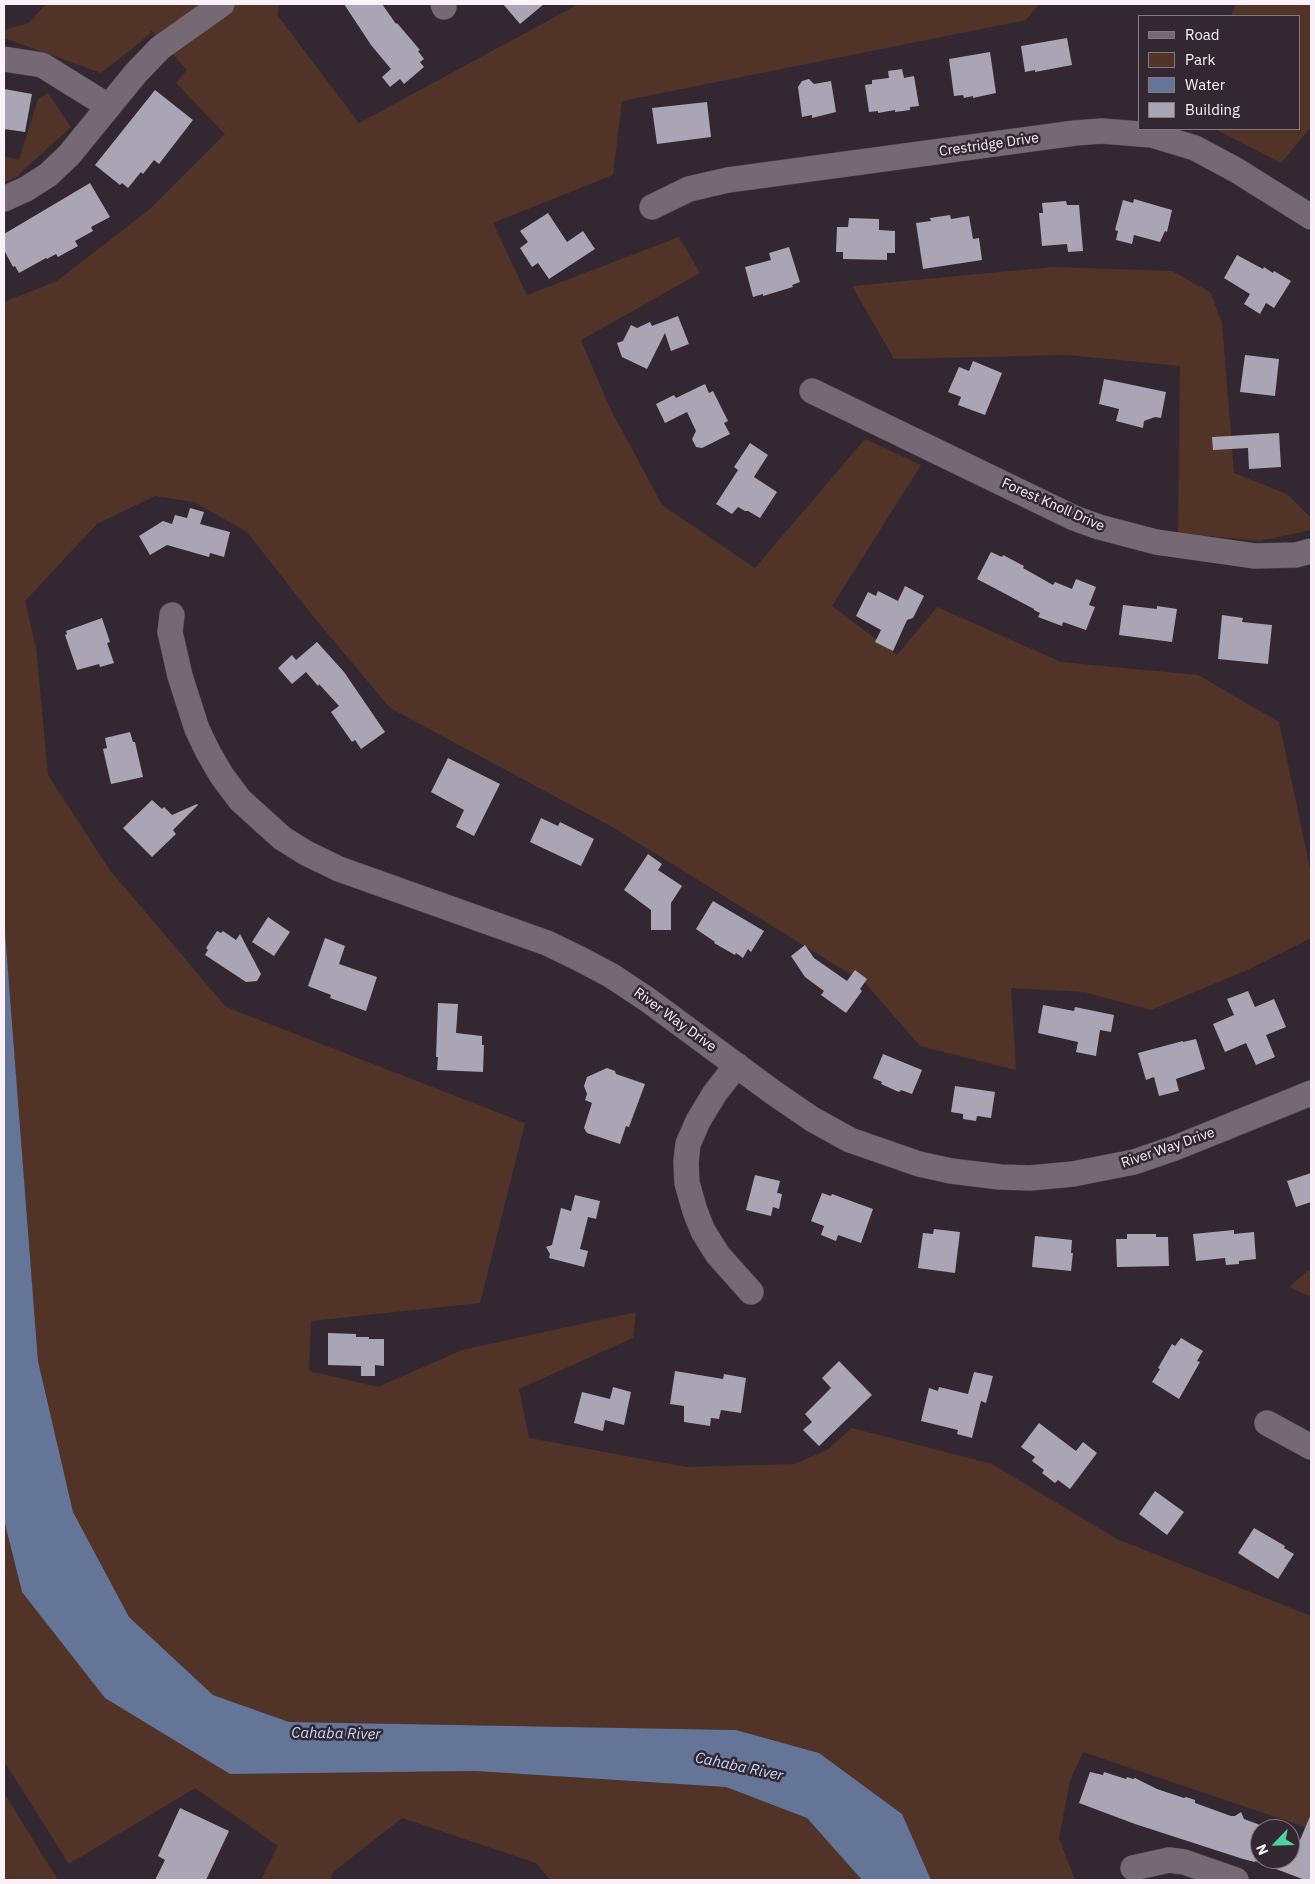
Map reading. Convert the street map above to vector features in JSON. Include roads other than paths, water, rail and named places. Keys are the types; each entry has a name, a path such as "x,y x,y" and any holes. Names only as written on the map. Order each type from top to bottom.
{"street":[{"path":"4,199 26,189 48,175 69,155 136,73 160,48 222,4"},
{"path":"4,59 42,65 108,106"},
{"name":"Crestridge Drive","path":"652,208 689,189 728,180 1065,134 1102,131 1152,135 1194,148 1236,170 1311,217"},
{"name":"Forest Knoll Drive","path":"812,391 1074,518 1099,527 1156,542 1256,556 1296,555 1311,551"},
{"name":"River Way Drive","path":"172,614 170,632 178,668 197,728 208,752 222,776 240,800 282,838 306,854 339,869 547,943 612,976 648,1000 774,1093 812,1119 850,1140 919,1164 952,1171 1000,1177 1030,1178 1073,1174 1134,1162 1176,1148 1311,1093"},
{"path":"737,1065 715,1093 698,1121 688,1144 686,1162 687,1183 703,1231 718,1255 751,1292"},
{"path":"1267,1423 1311,1447"},
{"path":"1133,1868 1169,1860 1184,1862 1236,1880"}],"water":[{"name":"Cahaba River","path":"4,919 38,1361 73,1512 129,1617 213,1695 289,1722 736,1730 819,1753 902,1814 931,1880 862,1880 807,1818 726,1787 475,1771 230,1774 105,1698 22,1592 4,1520"}]}
